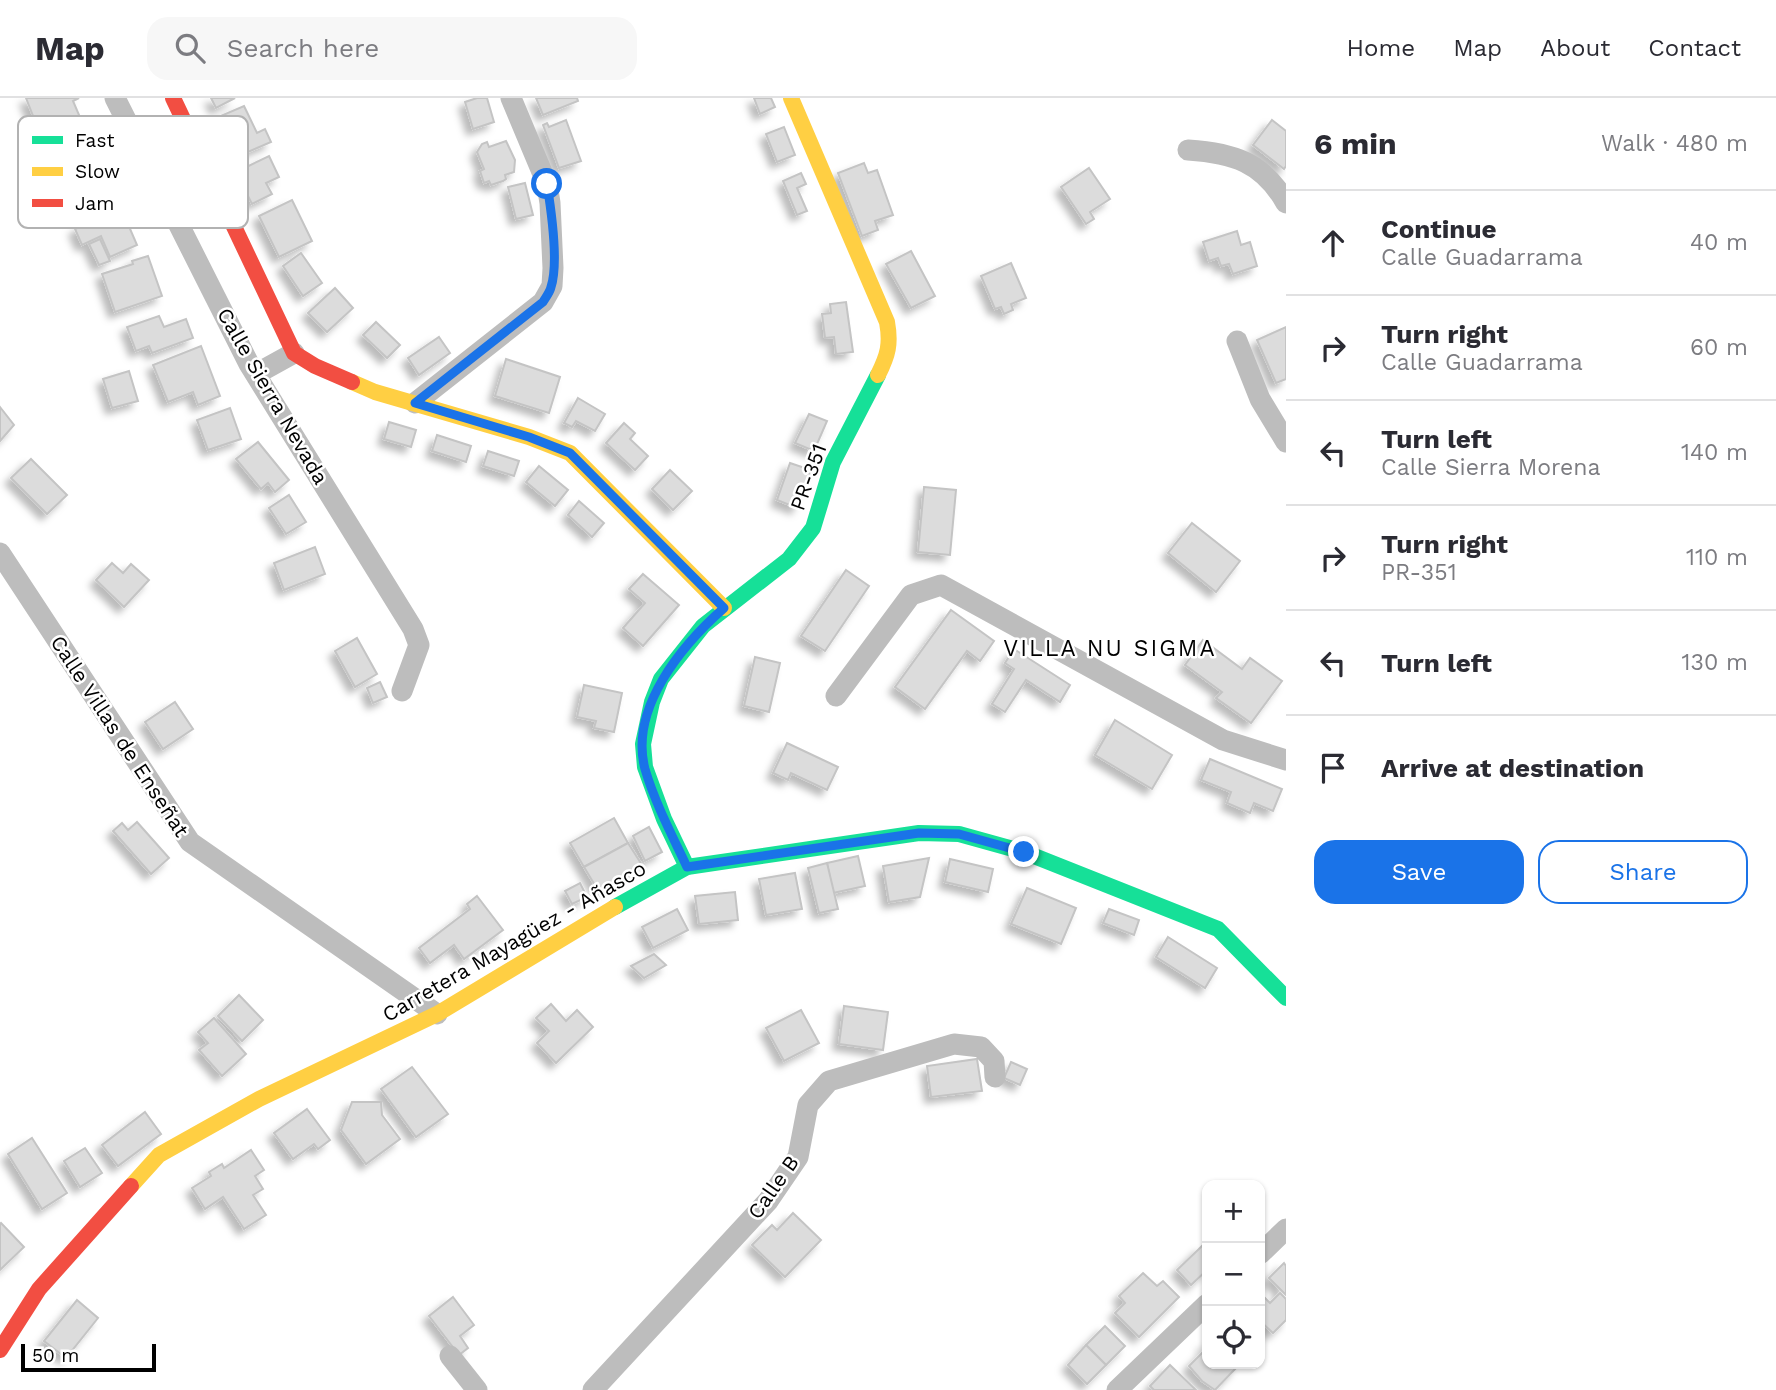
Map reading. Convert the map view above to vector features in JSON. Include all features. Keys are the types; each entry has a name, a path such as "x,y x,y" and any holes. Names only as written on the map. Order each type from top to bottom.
{"street":[{"name":"Calle Sierra Nevada","path":"115,98 124,116"},
{"path":"173,98 182,116"},
{"path":"415,403 543,302 552,286 552,227 547,184 511,98"},
{"name":"PR-351","path":"687,867 664,819 645,767 643,744 652,702 661,679 704,626 789,559 813,528 833,462 885,359 890,341 887,322 791,98"},
{"path":"1188,149 1247,161 1264,173 1278,188 1286,203"},
{"name":"Calle Sierra Nevada","path":"181,228 256,374 413,629 419,645 402,691"},
{"path":"235,228 294,353 315,366 375,392 529,437 570,453 724,608"},
{"path":"1237,341 1260,399 1286,442"},
{"path":"256,374 294,353"},
{"name":"Calle Villas de Enseñat","path":"0,553 190,842 437,1014"},
{"path":"836,696 911,595 941,585 1223,740 1286,760"},
{"name":"Carretera Mayagüez - Añasco","path":"0,1350 39,1289 159,1155 258,1099 437,1014 582,925 687,867 919,833 959,834 1024,852 1218,929 1286,999"},
{"name":"Calle B","path":"593,1390 768,1201 798,1157 808,1105 829,1081 954,1044 981,1047 994,1061 995,1077"},
{"path":"1265,1249 1286,1229"},
{"path":"1116,1390 1205,1306"},
{"path":"450,1356 477,1390"}],"building":[{"path":"26,98 79,98 73,101 79,116 33,116"},
{"path":"211,98 235,98 216,108"},
{"path":"487,98 494,122 473,129 465,102"},
{"path":"536,98 577,98 578,101 543,115"},
{"path":"754,98 771,98 775,107 760,114"},
{"path":"244,106 257,133 265,129 271,142 248,152 248,116 221,116"},
{"path":"566,120 581,161 559,168 543,125 547,123 549,127"},
{"path":"1272,120 1286,131 1284,169 1253,145"},
{"path":"784,127 795,155 777,162 766,134"},
{"path":"506,141 515,160 514,172 505,175 506,179 503,181 491,185 489,181 484,183 480,171 484,169 477,152 482,144 487,142 489,147"},
{"path":"269,156 279,177 266,183 272,194 252,204 248,196 248,166"},
{"path":"864,163 868,173 877,170 893,215 875,221 878,230 862,236 838,173"},
{"path":"1089,168 1110,199 1090,212 1094,219 1086,224 1061,187"},
{"path":"801,173 806,184 797,188 807,211 797,215 783,181"},
{"path":"525,183 533,215 516,219 508,187"},
{"path":"292,200 312,241 279,257 259,216"},
{"path":"130,228 137,245 110,257 101,236 82,245 75,229"},
{"path":"1237,231 1241,245 1250,242 1257,266 1233,274 1229,264 1221,266 1218,258 1209,261 1203,242"},
{"path":"100,239 110,261 99,265 89,244"},
{"path":"911,251 935,296 911,308 886,264"},
{"path":"301,253 322,283 303,296 283,266"},
{"path":"148,256 162,296 115,312 102,274"},
{"path":"1011,263 1026,298 1011,304 1013,310 1004,314 1001,307 995,309 981,276"},
{"path":"335,288 353,308 327,332 308,313"},
{"path":"846,302 853,352 836,354 834,337 825,338 822,314 831,313 830,304"},
{"path":"159,316 164,327 186,319 193,338 152,353 149,346 136,351 127,327"},
{"path":"376,322 400,345 387,358 363,335"},
{"path":"1286,327 1286,379 1276,383 1257,340"},
{"path":"439,337 450,353 419,375 408,358"},
{"path":"201,346 220,396 198,405 193,392 168,402 153,365"},
{"path":"506,359 560,377 549,413 495,396"},
{"path":"129,371 138,401 112,408 103,379"},
{"path":"578,398 605,414 595,431 576,421 572,427 564,423"},
{"path":"0,407 14,425 0,441"},
{"path":"230,408 241,439 208,450 197,420"},
{"path":"809,414 827,421 814,451 795,443"},
{"path":"389,422 416,430 411,447 384,439"},
{"path":"624,423 635,433 630,439 648,456 635,470 606,443"},
{"path":"437,435 471,446 466,462 432,451"},
{"path":"258,442 289,480 275,492 268,483 261,489 236,459"},
{"path":"488,451 519,461 514,476 483,466"},
{"path":"31,459 67,495 47,514 11,478"},
{"path":"790,463 811,470 797,508 777,500"},
{"path":"539,466 568,490 555,506 526,482"},
{"path":"670,470 692,491 673,510 652,489"},
{"path":"924,487 956,490 950,555 918,552"},
{"path":"289,495 306,522 286,534 269,508"},
{"path":"579,501 604,523 592,537 568,515"},
{"path":"1192,523 1240,561 1216,592 1168,553"},
{"path":"315,547 325,574 284,590 274,563"},
{"path":"112,563 123,573 131,564 149,580 124,607 96,580"},
{"path":"846,570 869,586 825,651 801,636"},
{"path":"643,574 679,605 643,646 623,628 645,603 629,589"},
{"path":"951,610 994,641 980,661 967,651 925,709 895,687"},
{"path":"357,638 377,674 355,687 335,651"},
{"path":"1203,640 1242,669 1250,658 1282,681 1251,723 1216,698 1222,692 1185,665"},
{"path":"1014,649 1070,685 1060,702 1026,680 1005,712 992,704 1014,669 1005,663"},
{"path":"755,657 780,663 769,712 744,706"},
{"path":"380,682 387,697 373,703 367,688"},
{"path":"584,685 622,693 614,732 594,728 596,721 577,717"},
{"path":"175,702 193,729 163,749 145,722"},
{"path":"1115,720 1172,755 1152,789 1095,755"},
{"path":"787,743 838,767 827,790 791,773 788,780 773,773"},
{"path":"1210,759 1282,789 1273,811 1254,803 1250,813 1227,803 1231,792 1201,780"},
{"path":"614,818 628,843 584,867 570,843"},
{"path":"137,822 169,858 151,874 113,831 122,823 128,830"},
{"path":"649,827 662,852 645,861 633,836"},
{"path":"628,843 642,865 599,892 584,867"},
{"path":"858,856 865,886 833,893 827,863"},
{"path":"929,858 920,897 889,902 883,866"},
{"path":"950,859 993,869 988,892 945,882"},
{"path":"827,863 838,909 819,913 808,868"},
{"path":"795,873 802,909 766,915 759,879"},
{"path":"580,883 587,897 572,904 565,891"},
{"path":"1027,888 1076,908 1061,944 1011,924"},
{"path":"735,892 738,920 699,924 695,896"},
{"path":"477,896 503,930 464,959 454,945 430,963 419,948 470,909 467,904"},
{"path":"677,909 688,930 653,948 642,927"},
{"path":"1109,909 1139,920 1134,935 1103,923"},
{"path":"1168,937 1217,968 1205,988 1156,957"},
{"path":"654,954 666,965 644,978 631,966"},
{"path":"239,995 263,1020 242,1041 218,1016"},
{"path":"551,1004 566,1021 577,1010 593,1027 556,1063 537,1043 549,1031 536,1018"},
{"path":"844,1006 888,1012 883,1050 839,1044"},
{"path":"801,1010 819,1043 784,1061 766,1028"},
{"path":"214,1018 246,1054 222,1076 199,1050 208,1043 198,1032"},
{"path":"977,1059 982,1091 931,1097 927,1066"},
{"path":"1011,1062 1027,1069 1020,1085 1004,1078"},
{"path":"412,1067 448,1114 416,1137 381,1089"},
{"path":"352,1102 381,1102 382,1115 400,1139 366,1164 341,1130"},
{"path":"307,1109 330,1140 318,1149 314,1144 293,1159 274,1133"},
{"path":"145,1112 161,1134 118,1166 102,1145"},
{"path":"32,1138 67,1193 42,1209 8,1154"},
{"path":"85,1148 102,1173 80,1187 64,1161"},
{"path":"251,1150 264,1170 255,1176 263,1189 253,1195 266,1215 244,1229 223,1197 205,1209 192,1188 211,1176 209,1172 222,1164 224,1168"},
{"path":"793,1213 821,1240 785,1277 752,1245 772,1225 777,1230"},
{"path":"0,1224 24,1247 0,1270"},
{"path":"1202,1246 1202,1275 1191,1285 1177,1270"},
{"path":"1284,1263 1286,1266 1286,1295 1269,1278"},
{"path":"1143,1273 1157,1286 1163,1281 1179,1297 1139,1337 1115,1313 1125,1303 1119,1296"},
{"path":"1280,1293 1286,1299 1286,1320 1273,1333 1265,1326 1265,1298 1270,1303"},
{"path":"453,1297 474,1325 460,1336 468,1348 459,1355 429,1316"},
{"path":"77,1300 98,1318 66,1358 44,1341"},
{"path":"1105,1326 1125,1346 1106,1365 1086,1345"},
{"path":"1086,1345 1106,1365 1087,1384 1068,1365"},
{"path":"1202,1353 1202,1369 1235,1369 1215,1390 1202,1381 1189,1366"},
{"path":"1170,1365 1196,1390 1154,1390 1150,1386"}],"traffic: fast":[{"path":"687,867 664,819 645,767 643,744 652,702 661,679 703,626 789,559 813,528 833,462 878,375"},
{"path":"615,907 687,867 919,833 959,834 1024,852 1218,929 1286,998"}],"traffic: slow":[{"path":"791,98 887,322 888,349 878,375"},
{"path":"352,382 375,392 529,437 570,453 724,608"},
{"path":"131,1186 159,1155 259,1099 437,1014 615,907"}],"traffic: jam":[{"path":"173,98 182,116"},
{"path":"235,228 294,353 315,366 352,382"},
{"path":"0,1350 39,1289 131,1186"}],"district":[{"name":"VILLA NU SIGMA","path":"1110,648"}],"route":[{"path":"547,184 553,268 552,286 543,302 415,403 529,437 570,453 724,608 704,626 661,679 652,702 643,744 645,767 664,819 687,867 919,833 959,834 1024,852"}]}
